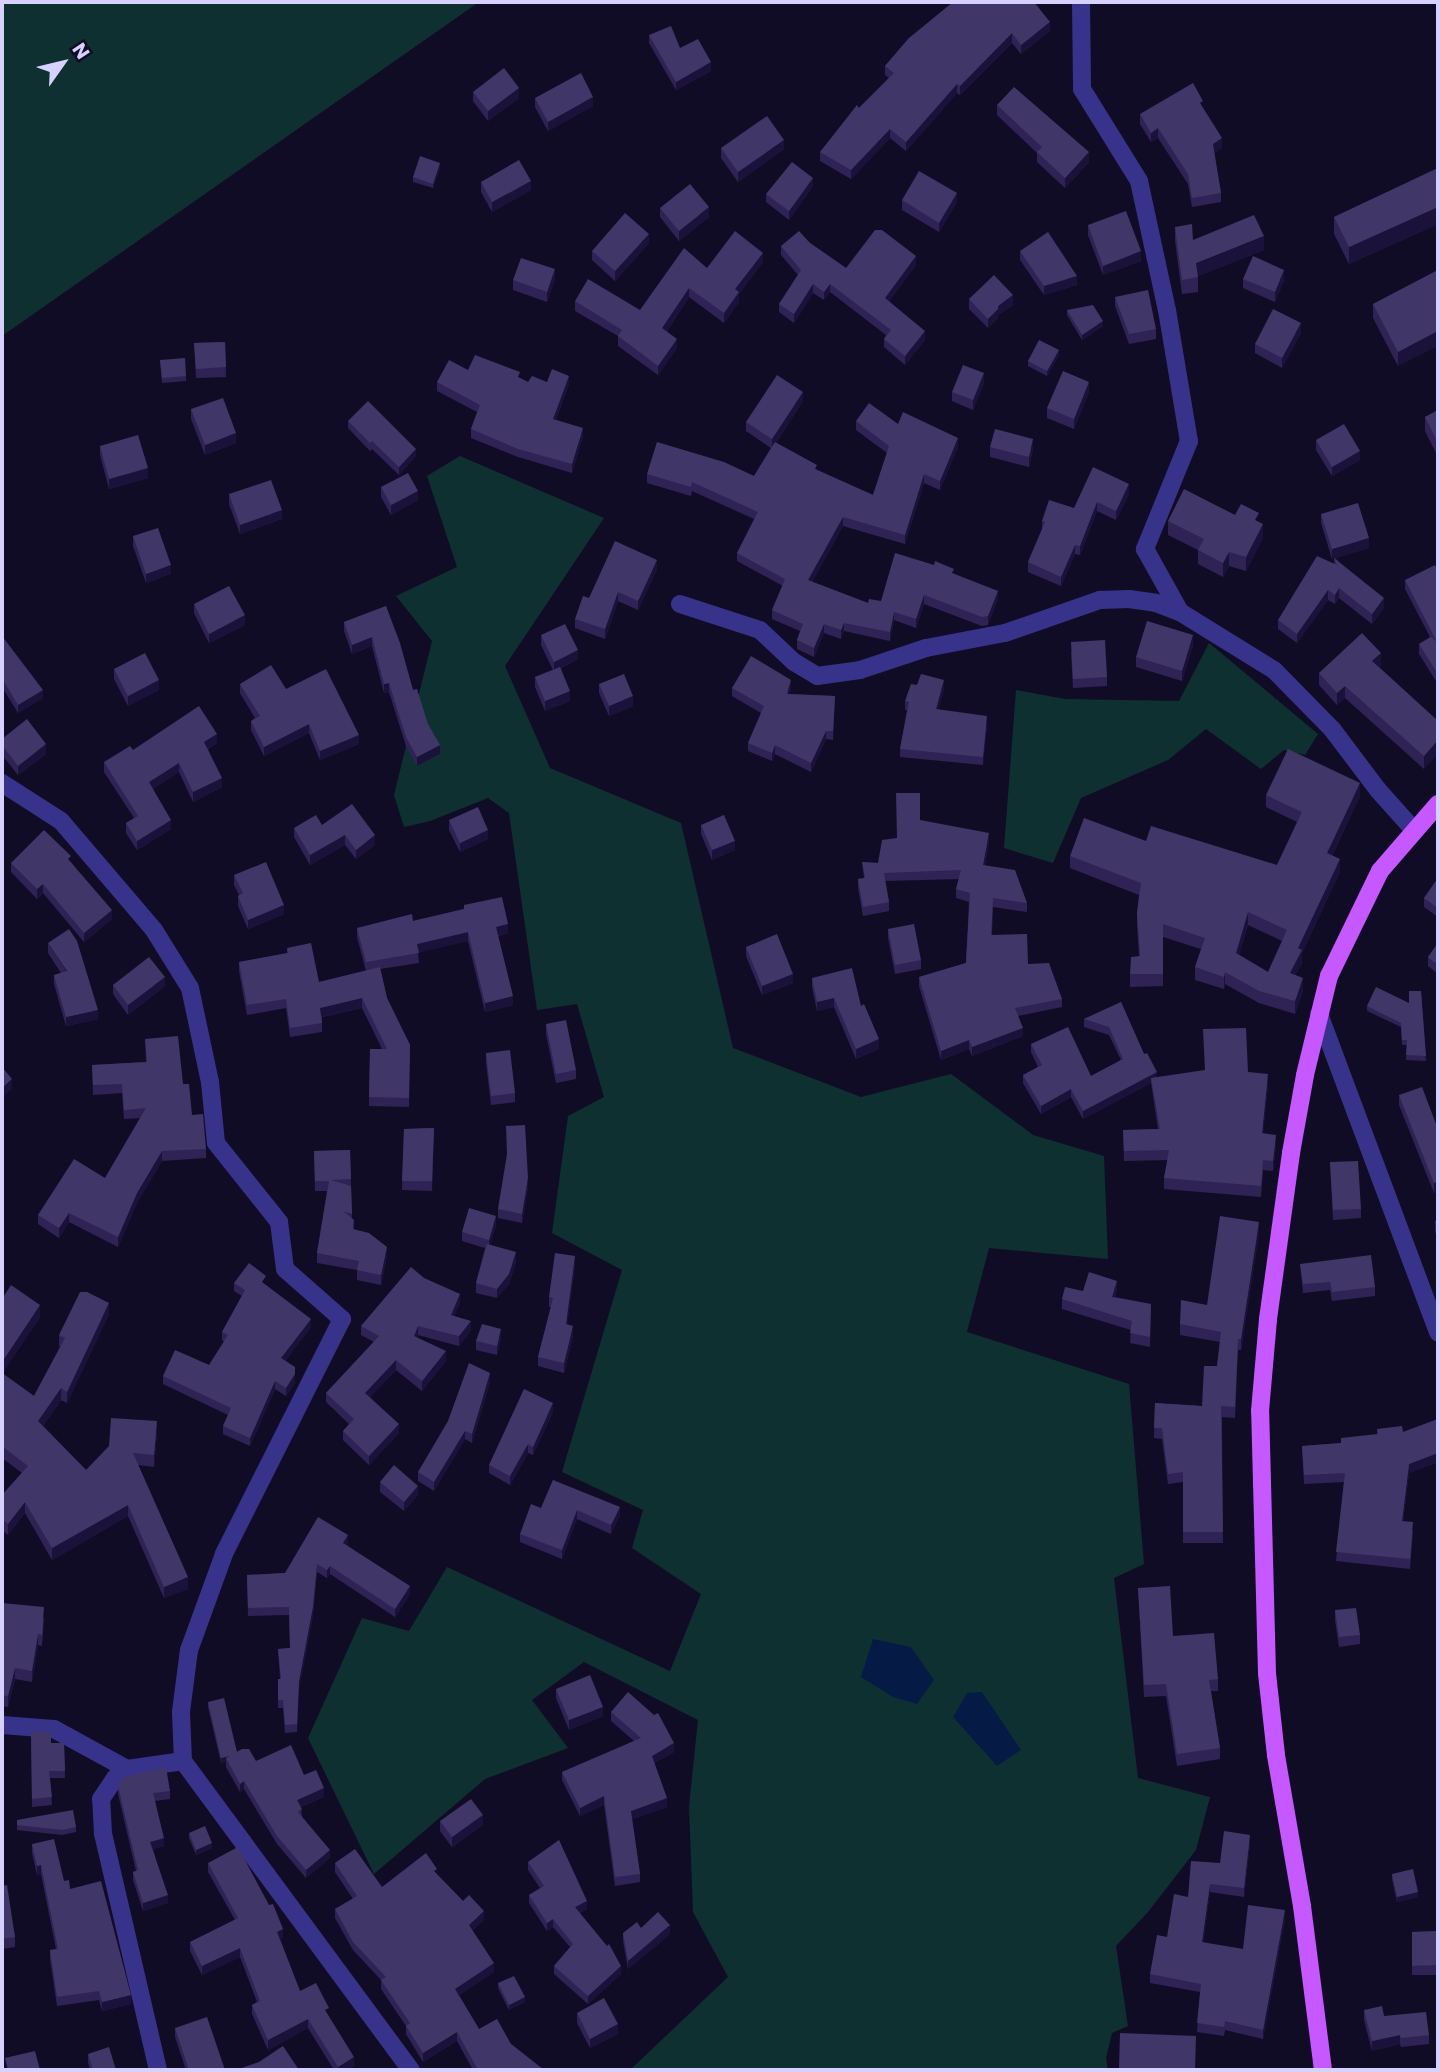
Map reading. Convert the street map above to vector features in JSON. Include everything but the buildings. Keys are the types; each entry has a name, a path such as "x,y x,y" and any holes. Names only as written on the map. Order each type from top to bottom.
{"main road":[{"path":"1323,2070 1302,1906 1276,1755 1267,1673 1260,1411 1268,1319 1291,1153 1329,976 1355,918 1380,872 1413,829 1438,804"}],"street":[{"path":"1082,2 1082,89 1139,181 1167,310 1185,415 1189,441 1145,550 1180,612"},
{"path":"680,604 760,631 794,662 817,676 860,670 926,648 1005,633 1100,600 1129,599 1156,603 1180,612 1274,670 1332,729 1378,790 1413,829"},
{"path":"2,783 61,821 154,930 190,988 210,1082 216,1143 279,1222 285,1269 342,1319 224,1554 189,1650 181,1712 183,1761 411,2070"},
{"path":"1319,1014 1438,1332"},
{"path":"2,1725 54,1729 127,1769"},
{"path":"158,2070 103,1834 101,1799 115,1778 127,1769 183,1761"}],"green space":[{"path":"2,2 479,2 2,336"},
{"path":"460,456 604,518 505,666 550,768 681,823 733,1048 861,1097 951,1074 1033,1135 1104,1156 1108,1259 989,1248 967,1332 1129,1384 1144,1564 1114,1578 1138,1778 1210,1797 1196,1850 1148,1912 1116,1946 1128,2026 1112,2033 1106,2058 1108,2070 630,2070 728,1977 693,1912 689,1806 698,1720 584,1662 532,1700 568,1748 485,1779 374,1874 308,1738 362,1618 409,1631 447,1567 670,1671 701,1594 632,1548 643,1510 562,1472 622,1270 552,1233 568,1116 604,1097 577,1004 537,1010 509,813 488,798 430,821 404,827 394,795 432,641 396,596 457,567 427,476"},
{"path":"1209,643 1318,734 1305,755 1284,750 1261,769 1206,729 1168,760 1081,798 1053,863 1004,848 1016,690 1065,699 1179,701"}],"water":[{"path":"873,1639 911,1647 934,1680 917,1704 893,1697 861,1677"},
{"path":"982,1692 1021,1750 997,1766 953,1717 967,1693"}]}
